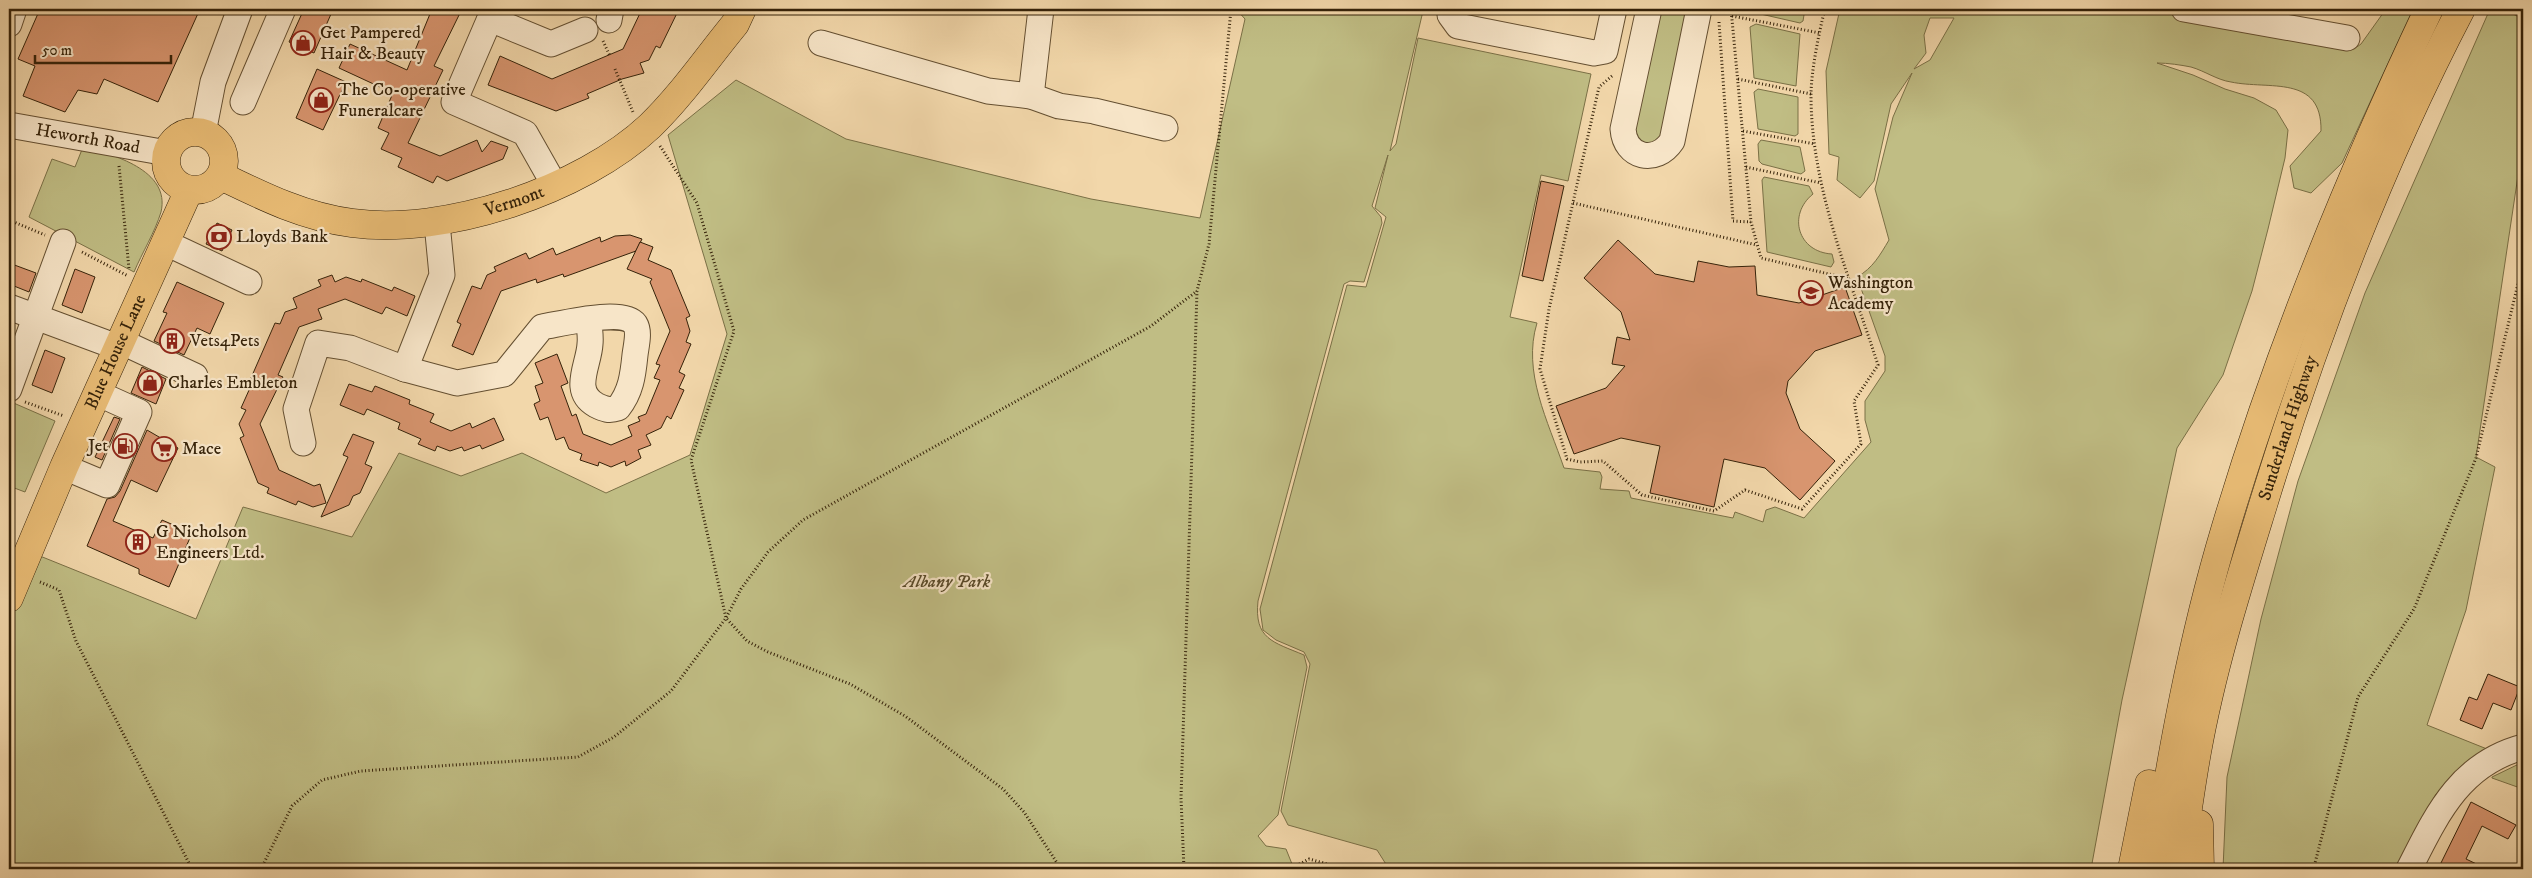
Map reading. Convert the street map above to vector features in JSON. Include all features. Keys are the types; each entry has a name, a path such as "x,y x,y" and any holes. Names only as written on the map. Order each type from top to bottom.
{"main road":[{"name":"Vermont","path":"221,176 284,206 318,217 353,223 400,226 437,223 498,206 581,175 650,126 668,107 735,24 742,9"},
{"name":"Sunderland Highway","path":"2154,869 2171,756 2224,532 2286,348 2324,246 2379,114 2429,9"},
{"name":"Sunderland Highway","path":"2179,869 2197,750 2249,550 2278,456 2327,315 2400,140 2461,9"},
{"path":"185,133 203,133 218,143 223,152 221,176 204,189 188,190 177,184 170,177 166,167 167,153 177,138 185,133"},
{"name":"Blue House Lane","path":"9,598 64,467 118,344 166,243 188,190"},
{"path":"2132,869 2157,742 2205,612"},
{"path":"2197,750 2200,869"}],"street":[{"path":"9,24 14,9"},
{"path":"242,102 283,9"},
{"path":"1031,96 1040,9"},
{"path":"1451,9 1450,15 1458,26 1594,53 1605,52 1614,9"},
{"path":"1649,9 1624,129 1624,136 1630,148 1642,156 1663,152 1672,141 1709,15"},
{"path":"2200,10 2347,38"},
{"path":"555,186 525,133 454,102 492,14 551,44 586,30"},
{"path":"203,133 213,82 237,15 271,37"},
{"path":"821,43 988,91 1031,96 1059,106 1094,111 1165,128"},
{"name":"Heworth Road","path":"9,125 126,144 167,153"},
{"path":"405,369 442,275 437,223"},
{"path":"13,394 35,316 63,242"},
{"path":"166,243 249,282"},
{"path":"9,307 118,344 196,376"},
{"path":"303,443 296,409 318,343 350,348 405,369 457,383 504,374 542,327 588,320 616,316 628,319 635,325 637,335 631,386 618,408 610,411 587,400 583,392 582,380 590,344 588,320"},
{"path":"64,467 107,485 139,412 97,393"},
{"path":"2409,869 2442,806 2472,772 2493,759 2523,747"}],"path":[{"path":"1184,869 1181,798 1197,291 1209,244 1231,9"},
{"path":"1731,9 1751,222 1761,258 1851,279"},
{"path":"1614,66 1612,76 1599,87 1549,309 1540,369 1568,459 1580,462 1602,461 1642,495 1714,511 1745,490 1802,509 1861,444 1854,401 1878,365 1821,183 1815,144 1811,94 1825,9"},
{"path":"1709,15 1733,221 1751,222"},
{"path":"1732,16 1820,34"},
{"path":"615,69 634,115"},
{"path":"1738,79 1811,94"},
{"path":"1743,131 1815,144"},
{"path":"126,144 119,162 119,176 129,277"},
{"path":"659,144 697,203 734,331 690,460 726,618 747,641 768,652 850,684 905,716 1003,789 1024,812 1061,869"},
{"path":"1746,167 1821,183"},
{"path":"1573,203 1757,245"},
{"path":"2315,869 2358,697 2414,609 2476,458 2523,263"},
{"path":"261,869 292,806 322,780 361,772 578,757 614,737 671,691 726,618 740,589 768,552 803,520 1151,326 1197,291"},
{"path":"13,394 83,424"},
{"path":"19,572 59,590 76,641 192,869"},
{"path":"1290,869 1309,860 1346,869"}],"green space":[{"name":"Albany Park","path":"1236,9 1421,9 1423,11 1390,151 1396,144 1418,38 1591,74 1568,181 1541,175 1510,317 1537,323 1533,341 1535,378 1544,414 1564,468 1600,472 1602,477 1600,489 1629,491 1631,498 1733,518 1735,512 1763,522 1766,510 1775,507 1804,518 1871,442 1865,420 1865,401 1885,371 1885,356 1857,277 1872,265 1889,240 1875,189 1893,117 1912,73 1891,104 1874,181 1860,198 1837,180 1839,157 1829,154 1826,71 1840,9 2143,9 2354,49 2361,44 2386,9 2413,9 2342,163 2311,193 2294,188 2290,166 2321,131 2319,113 2313,100 2291,88 2231,82 2191,67 2157,63 2254,98 2276,110 2288,130 2285,158 2252,291 2223,375 2177,448 2122,700 2091,869 1389,869 1377,850 1288,825 1281,811 1310,664 1304,652 1276,640 1263,630 1260,609 1347,285 1366,287 1386,217 1375,208 1388,155 1372,206 1381,217 1382,223 1364,282 1350,281 1344,284 1258,601 1259,624 1263,631 1275,642 1304,655 1307,667 1278,815 1258,836 1266,846 1286,849 1292,864 1281,869 9,869 9,626 35,554 196,619 243,507 352,537 399,453 461,476 522,453 606,493 690,455 727,334 668,135 736,80 846,139 1091,199 1200,218 1245,19","holes":["1930,18 1954,18 1930,60 1914,69 1926,53 1924,35"]},
{"path":"1658,9 1690,9 1664,137 1652,148 1633,137"},
{"path":"1748,9 1805,9 1803,21 1800,23 1752,12"},
{"path":"2490,9 2503,9 2523,19 2523,142 2476,457 2495,467 2466,610 2427,725 2487,749 2436,794 2397,869 2223,869 2227,777 2261,619 2298,481 2365,293"},
{"path":"1756,24 1800,34 1796,86 1754,78 1750,27"},
{"path":"1758,89 1798,97 1798,134 1795,136 1758,129 1754,92"},
{"path":"1761,140 1800,147 1805,171 1801,174 1762,164 1759,161 1758,144"},
{"path":"83,147 109,154 137,166 157,185 162,197 161,212 134,272 29,217 52,159 75,167"},
{"path":"1764,177 1809,186 1813,194 1800,212 1800,231 1804,240 1811,247 1820,252 1832,254 1834,262 1831,267 1767,252 1762,180"},
{"path":"9,401 55,421 25,492 9,486"},
{"path":"2523,762 2523,789 2492,778 2492,777"}],"building":[{"path":"40,9 200,9 158,102 104,79 97,94 78,90 65,112 23,96 35,66 18,59"},
{"path":"304,9 318,9 331,14 314,53 289,42"},
{"path":"432,9 462,9 434,66 443,70 408,143 440,156 477,140 482,152 491,141 508,147 503,159 447,181 437,176 433,183 398,167 402,158 381,149 389,133 378,128 393,93 339,68 350,44 407,70"},
{"path":"642,9 679,9 660,48 656,46 649,60 640,63 644,73 622,79 587,94 589,98 556,111 488,85 500,56 552,79 623,49"},
{"name":"The Co-operative Funeralcare","path":"317,69 346,82 323,130 296,118"},
{"path":"1541,181 1564,186 1543,281 1522,276"},
{"name":"Lloyds Bank","path":"217,223 232,230 222,251 206,244"},
{"path":"630,235 642,239 636,251 564,277 563,274 537,283 536,279 501,291 473,355 452,346 461,324 457,322 472,286 481,289 487,275 496,271 494,267 526,253 529,259 553,248 556,255 600,237 601,242 615,236"},
{"path":"1618,240 1655,274 1694,282 1698,261 1729,267 1755,266 1757,295 1799,303 1845,287 1862,335 1815,351 1788,381 1786,393 1800,429 1835,461 1800,500 1765,468 1724,459 1714,507 1650,493 1660,446 1621,438 1574,454 1556,406 1606,388 1625,366 1612,364 1617,337 1630,340 1621,312 1584,278"},
{"path":"640,242 653,247 648,260 671,270 690,316 686,318 690,331 686,342 691,344 679,372 685,375 679,388 684,390 671,419 667,416 661,428 646,435 651,445 638,450 641,458 626,466 625,461 611,467 599,462 598,466 580,460 582,454 569,449 564,437 556,440 548,417 540,420 534,404 540,401 535,386 543,383 535,363 557,354 568,383 561,386 572,416 576,414 583,434 611,445 632,436 628,426 640,421 638,417 646,414 660,380 654,378 660,365 656,364 670,331 650,282 652,279 627,269"},
{"path":"9,263 36,273 29,292 9,284"},
{"path":"75,269 95,277 82,313 62,305"},
{"path":"332,275 335,282 346,277 361,282 362,279 392,291 394,287 415,296 407,316 386,307 382,314 345,299 318,309 322,319 299,327 278,375 283,377 260,424 279,470 314,486 320,484 326,503 313,507 298,501 296,505 267,493 269,488 258,483 240,438 244,436 239,424 246,410 241,408 254,379 251,378 275,323 280,324 285,312 297,308 293,298 321,286 318,280"},
{"path":"177,282 224,303 210,334 197,328 184,355 154,341 167,313 163,312"},
{"path":"45,350 65,358 52,393 32,385"},
{"name":"Charles Embleton","path":"142,367 166,379 156,404 131,393"},
{"path":"349,384 372,392 375,386 410,400 409,404 434,414 430,422 451,431 470,423 472,428 494,418 504,440 482,449 480,445 464,451 462,447 450,451 437,446 435,451 418,444 421,439 398,429 400,423 367,409 364,415 340,405"},
{"path":"114,417 120,419 102,460 95,457"},
{"name":"G Nicholson Engineers Ltd.","path":"147,430 178,448 157,492 131,480 113,521 153,538 162,520 192,533 169,587 139,574 139,569 87,546 107,499 115,497 120,491"},
{"path":"353,434 374,442 365,464 372,467 360,493 353,496 349,505 321,517 348,457 343,455"},
{"path":"2488,674 2520,687 2511,710 2493,703 2482,729 2460,720 2469,697 2477,700"},
{"path":"2471,802 2516,825 2508,839 2482,826 2466,859 2487,869 2438,869"}],"place":[{"name":"Get Pampered Hair & Beauty","path":"303,43"},
{"name":"The Co-operative Funeralcare","path":"321,100"},
{"name":"Lloyds Bank","path":"219,237"},
{"name":"Washington Academy","path":"1811,293"},
{"name":"Vets4Pets","path":"172,341"},
{"name":"Charles Embleton","path":"150,383"},
{"name":"Jet","path":"125,446"},
{"name":"Mace","path":"164,449"},
{"name":"G Nicholson Engineers Ltd.","path":"138,542"}]}
